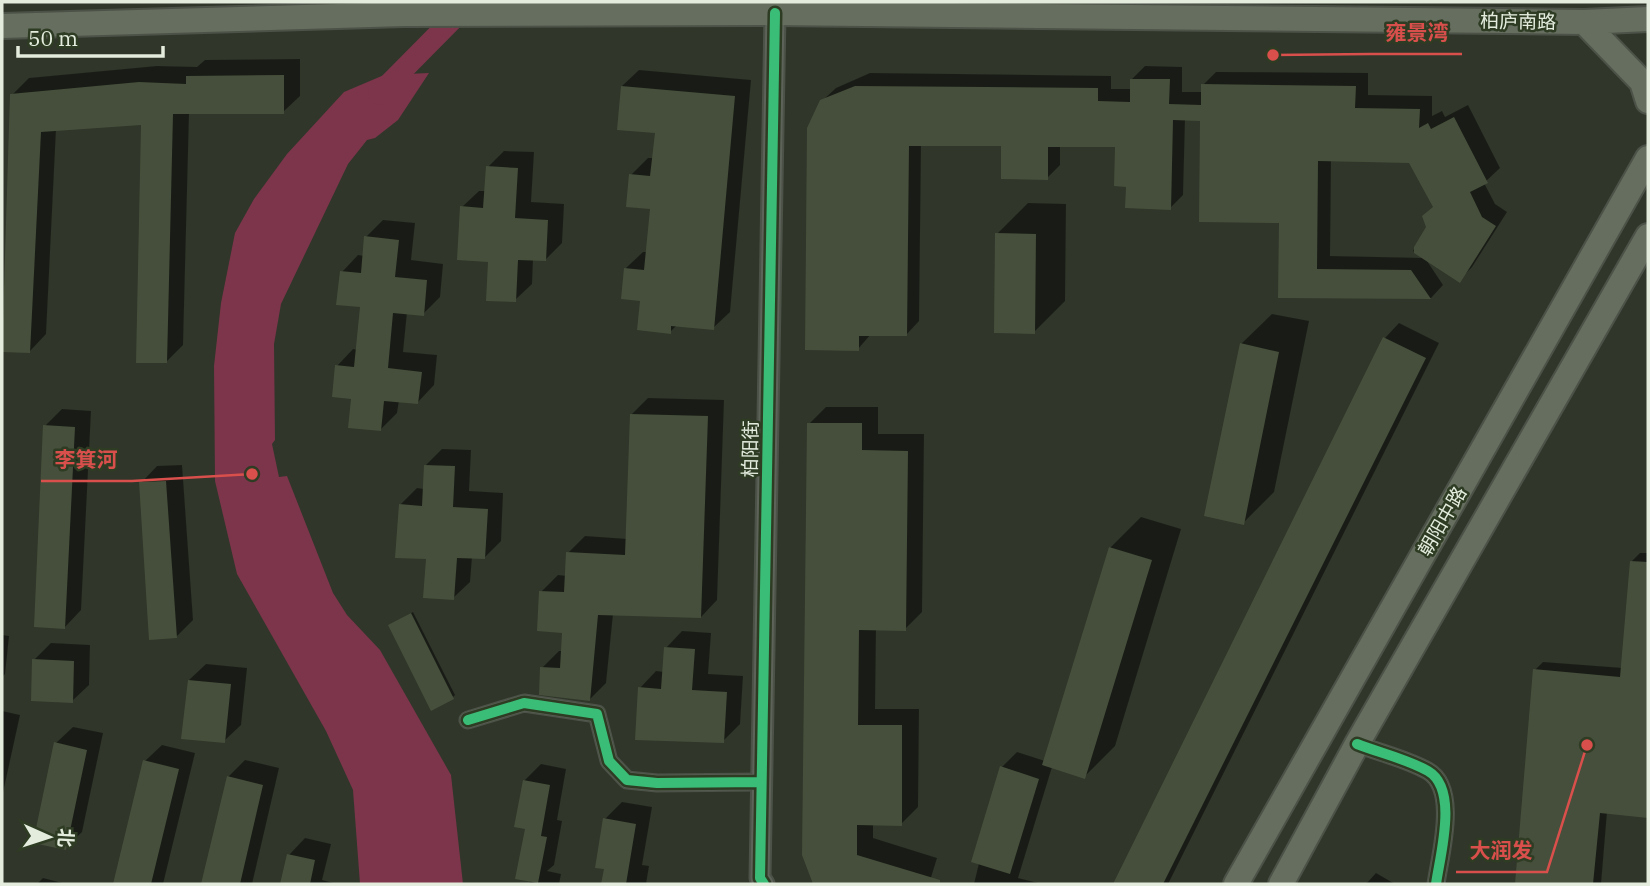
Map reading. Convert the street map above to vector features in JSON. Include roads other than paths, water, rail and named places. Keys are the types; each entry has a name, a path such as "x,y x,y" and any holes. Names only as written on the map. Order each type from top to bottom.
{"main road":[{"name":"柏庐南路","path":"2,26 404,14 775,13 1584,22 1648,19"},
{"path":"1584,22 1642,82 1648,101"},
{"name":"朝阳中路","path":"1236,884 1648,158"},
{"name":"朝阳中路","path":"1281,884 1357,744 1648,236"}],"street":[{"name":"柏阳街","path":"764,884 760,878 761,782 775,13"},
{"path":"468,720 524,703 597,714 609,761 627,780 657,783 761,782"},
{"path":"1357,744 1430,772 1443,787 1446,803 1436,884"}],"waterway":[{"path":"379,94 465,7"}],"place":[{"name":"雍景湾","path":"1273,55"},
{"name":"李箕河","path":"252,474"},
{"name":"大润发","path":"1587,745"}]}
